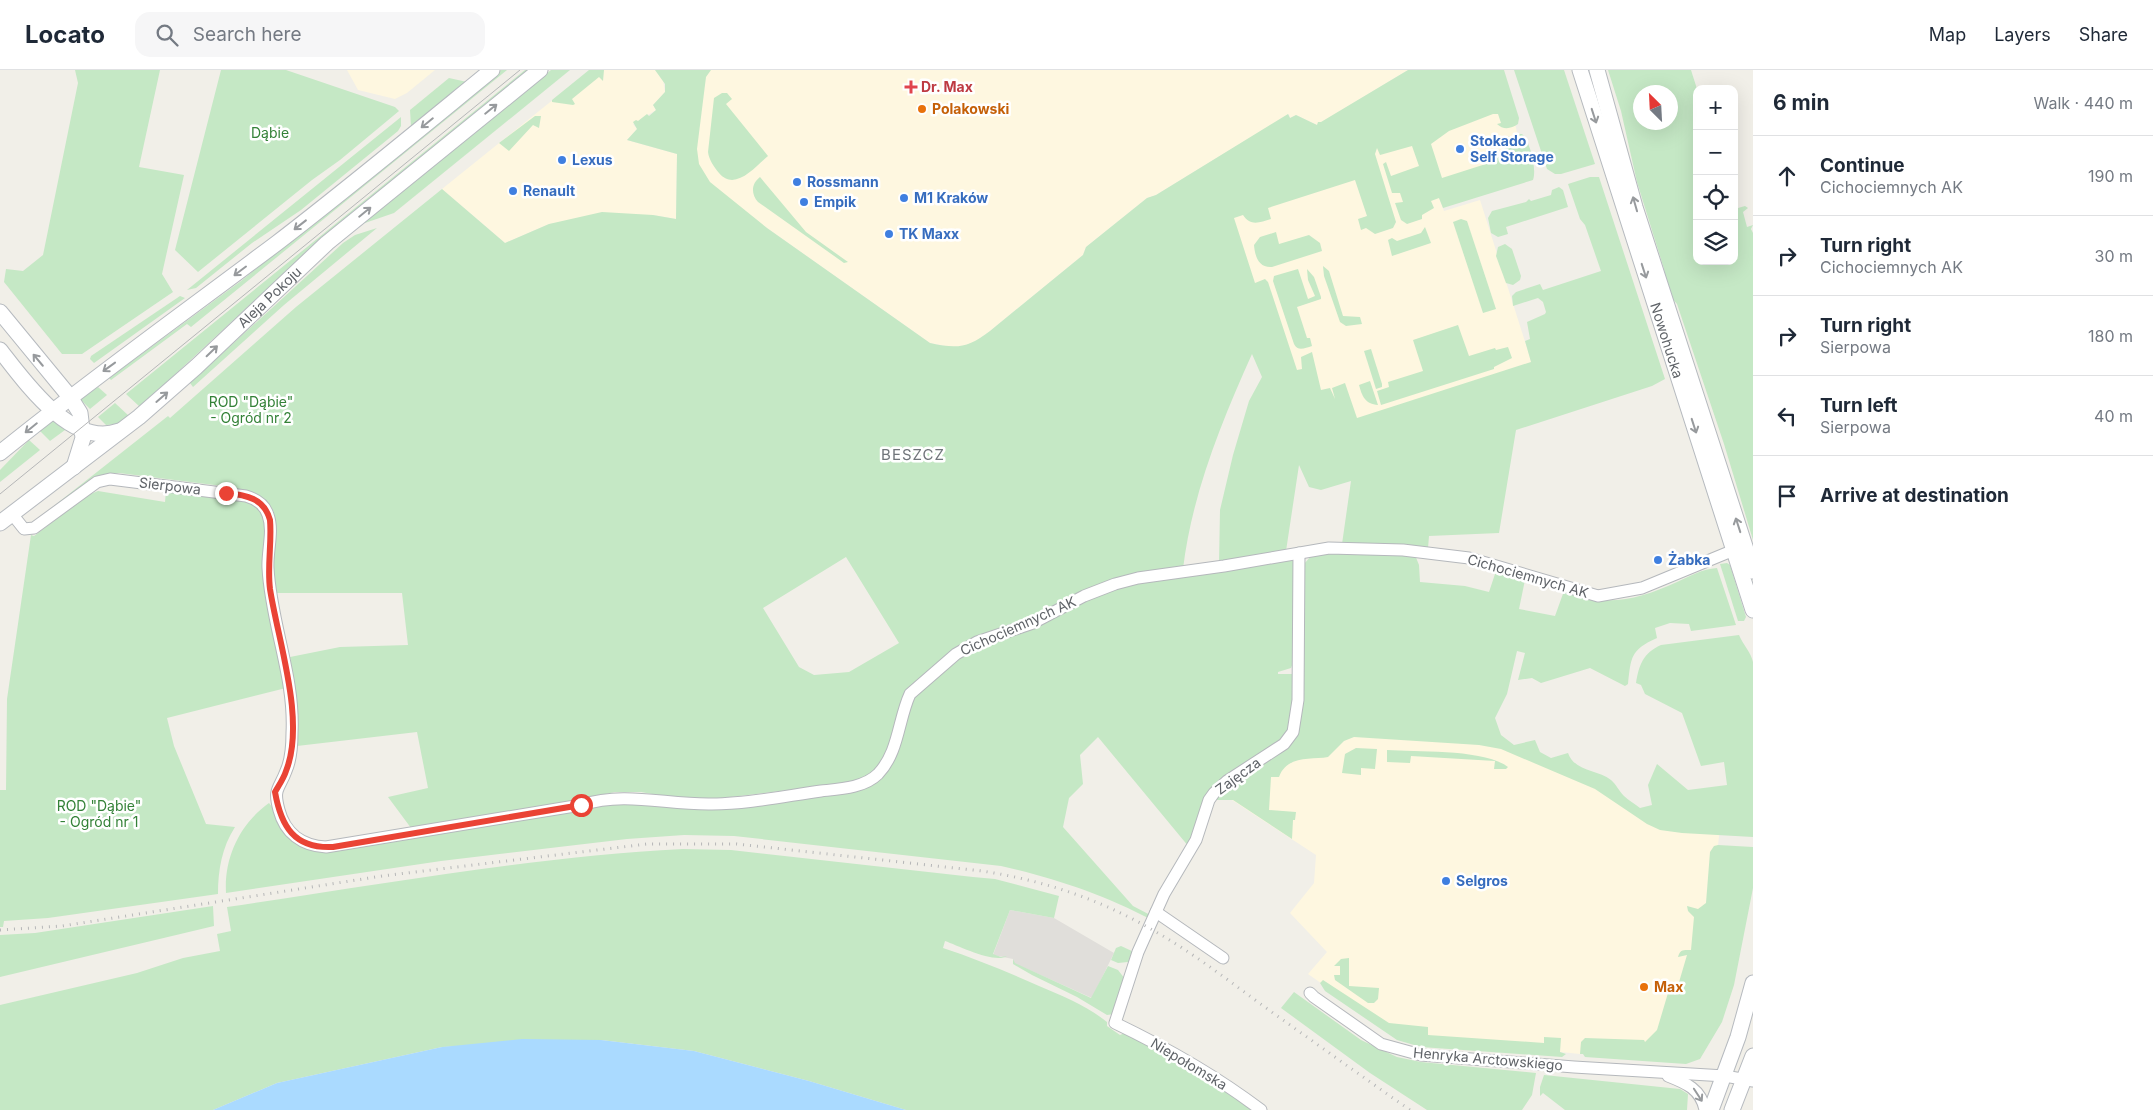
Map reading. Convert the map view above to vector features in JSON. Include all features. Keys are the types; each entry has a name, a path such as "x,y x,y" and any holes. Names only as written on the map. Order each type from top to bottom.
{"main road":[{"path":"0,454 53,410 314,214 492,70"},
{"name":"Aleja Pokoju","path":"6,519 127,427 196,367 322,248 540,70"},
{"name":"Nowohucka","path":"1580,70 1753,610"},
{"name":"Nowohucka","path":"1597,70 1635,207 1753,571"},
{"path":"0,312 70,398 80,414 84,431 82,447 73,468"},
{"path":"0,350 53,410 73,426 94,434 107,434 127,427"},
{"path":"1711,1110 1738,1037 1753,983"},
{"path":"1732,1110 1750,1082 1753,1056"}],"street":[{"name":"Sierpowa","path":"6,519 24,529 34,528 97,482 110,479 246,496 263,505 270,520 268,566 270,588 290,688 292,723 287,771 275,792"},
{"name":"Cichociemnych AK","path":"275,792 279,812 287,829 305,843 326,847 581,805 613,798 638,798 669,803 735,803 855,786 877,775 887,762 899,733 910,694 956,654 977,642 1033,622 1084,596 1115,584 1138,578 1329,548 1403,550 1469,558 1598,596 1642,588 1734,550"},
{"name":"Zajęcza","path":"1115,1023 1138,952 1164,894 1196,840 1206,808 1214,793 1234,777 1284,744 1293,732 1298,700 1299,553"},
{"path":"1156,912 1223,958"},
{"name":"Henryka Arctowskiego","path":"1310,993 1381,1044 1396,1050 1420,1055 1725,1076"},
{"name":"Niepołomska","path":"1115,1023 1167,1048 1194,1064 1261,1110"},
{"name":"Henryka Arctowskiego","path":"1655,1071 1694,1088 1701,1097 1705,1110"},
{"path":"1725,1076 1750,1082"}],"shaded area":[{"path":"347,70 435,70 407,93 395,99 358,90"},
{"path":"590,70 655,70 663,80 665,92 653,105 656,110 633,124 637,129 627,140 677,154 676,219 653,215 549,224 505,243 442,189"},
{"name":"M1 Kraków","path":"710,70 1408,70 1317,125 1296,115 1290,118 1289,114 1156,195 1147,198 1086,247 1083,255 990,331 975,342 956,348 930,343 713,190 691,153 706,76"},
{"path":"1511,105 1518,137 1525,148 1439,198 1444,211 1480,200 1534,370 1321,490 1189,206"},
{"path":"1484,734 1599,786 1651,822 1720,828 1711,906 1673,1052 1580,1054 1395,1035 1308,974 1327,952 1290,913 1314,883 1316,855 1232,800 1294,758 1340,736"},
{"path":"1010,910 1054,918 1114,953 1092,998 1014,963 1013,959 993,955"}],"green space":[{"path":"75,70 160,70 139,167 184,175 162,274 173,292 82,354 62,354 4,282 6,269 23,271 43,255 78,83"},
{"name":"Dąbie","path":"221,70 286,70 395,107 399,111 198,272 175,250"},
{"path":"501,70 507,70 191,327 187,324 111,380 109,378 241,281"},
{"path":"525,70 531,70 284,273 140,407 126,394"},
{"path":"551,70 570,70 394,213 362,224"},
{"path":"589,70 604,70 603,81 599,77 572,99 575,104 573,105 552,102 552,100"},
{"name":"ROD \"Dąbie\" - Ogród nr 2","path":"655,70 711,70 706,77 697,149 699,164 710,182 767,228 930,343 962,346 975,341 990,331 1083,255 1086,247 1147,198 1156,195 1288,114 1290,118 1296,115 1317,125 1318,122 1321,122 1408,70 1504,70 1519,118 1518,124 1510,128 1504,128 1497,124 1501,123 1498,114 1493,114 1449,131 1431,144 1442,178 1492,162 1492,159 1499,157 1500,160 1507,158 1504,146 1505,141 1509,136 1511,140 1518,137 1516,134 1522,134 1528,143 1532,156 1533,180 1443,208 1439,198 1431,201 1434,208 1422,215 1422,219 1407,224 1401,220 1395,203 1403,202 1400,193 1392,193 1383,164 1386,162 1391,176 1419,166 1412,146 1380,155 1377,148 1375,154 1396,222 1393,228 1375,234 1366,228 1361,230 1358,219 1367,216 1355,180 1268,208 1271,219 1256,223 1249,221 1243,215 1234,218 1255,283 1265,279 1268,282 1297,370 1302,369 1301,357 1312,352 1321,390 1330,388 1335,399 1332,388 1345,383 1357,418 1531,362 1525,341 1530,339 1527,322 1546,312 1543,302 1538,298 1513,306 1512,296 1516,292 1540,284 1543,290 1601,271 1568,184 1590,177 1599,177 1665,379 1652,386 1516,430 1499,533 1429,536 1428,548 1342,544 1351,481 1321,490 1309,487 1299,465 1286,551 1219,564 1220,510 1233,455 1249,401 1262,377 1252,354 1229,406 1209,459 1193,513 1183,569 1144,573 1032,618 989,632 960,646 909,687 903,699 889,747 875,771 862,779 846,783 723,798 674,798 641,792 615,792 411,828 388,797 428,788 417,732 297,746 296,695 290,657 340,647 408,645 402,593 276,593 273,573 275,523 273,510 265,500 255,493 230,487 119,473 103,476 31,524 168,416 170,418 296,307 442,189 505,243 549,224 602,212 653,215 676,219 677,154 627,140 637,129 633,122 638,121 647,114 649,116 656,110 653,105 665,92 665,84","holes":["846,557 899,643 849,672 814,675 799,667 763,608"]},
{"path":"1514,70 1564,70 1595,164 1561,174 1555,174 1547,169"},
{"path":"1608,70 1691,70 1696,85 1693,85 1693,265 1738,265 1738,208 1745,206 1748,208 1743,212 1747,227 1753,225 1751,229 1753,233 1753,540 1724,444 1677,304 1668,288 1637,182 1621,111"},
{"path":"449,78 467,82 411,127 410,110"},
{"path":"722,93 727,93 732,99 726,104 768,156 745,176 732,180 725,178 719,173 709,158 708,152 714,98"},
{"path":"535,116 541,116 539,128 533,125 509,151 499,143"},
{"path":"401,117 401,126 398,131 301,210 252,243 196,288 187,290"},
{"path":"760,177 806,232 848,262 844,263 758,202 754,196 753,189"},
{"path":"1559,187 1563,190 1568,207 1506,227 1508,234 1498,237 1491,233 1488,218 1492,211 1526,202 1529,199 1531,201 1551,195 1552,190"},
{"path":"1461,219 1467,221 1496,309 1483,313 1453,222"},
{"path":"1425,227 1431,243 1392,256 1388,240 1392,238 1397,241 1421,233"},
{"path":"377,228 284,305 193,387 190,383 343,243 355,235"},
{"path":"1276,232 1279,244 1309,235 1320,243 1322,251 1272,267 1264,266 1258,261 1254,245 1260,237"},
{"path":"1505,244 1512,249 1521,276 1520,280 1513,285 1506,283 1496,256 1498,247"},
{"path":"1323,266 1329,271 1343,316 1360,317 1362,324 1346,326 1340,322 1324,276"},
{"path":"1298,269 1308,299 1315,296 1308,280 1307,269 1314,277 1321,297 1321,299 1297,307 1307,338 1310,338 1312,346 1302,349 1294,344 1273,281 1274,276"},
{"path":"180,296 185,298 94,363 90,359 91,356"},
{"path":"1458,325 1469,356 1495,348 1496,350 1508,347 1512,358 1494,367 1494,369 1381,405 1377,391 1389,387 1388,382 1423,371 1413,340"},
{"path":"1371,349 1382,384 1382,387 1376,389 1364,351"},
{"path":"1370,381 1378,405 1367,401 1360,389 1359,385"},
{"path":"98,387 107,395 90,409 80,399"},
{"path":"115,403 129,416 119,424 106,425 98,417"},
{"path":"53,420 65,430 50,441 40,431"},
{"path":"29,440 40,450 0,482 0,470"},
{"name":"ROD \"Dąbie\" - Ogród nr 1","path":"98,491 165,502 166,491 244,500 259,509 265,518 286,688 167,718 174,746 206,824 235,827 222,859 218,894 48,918 4,921 3,927 0,927 0,790 6,790 7,699 31,535 34,536 88,495"},
{"path":"1330,552 1415,555 1419,565 1420,582 1465,586 1489,592 1496,571 1525,580 1519,609 1555,616 1564,591 1594,599 1622,600 1649,593 1701,571 1717,568 1736,625 1691,631 1689,624 1670,623 1655,628 1657,638 1648,642 1637,651 1631,661 1628,684 1625,686 1590,668 1541,683 1532,678 1518,680 1525,653 1517,651 1507,694 1495,718 1501,735 1514,745 1535,740 1540,752 1551,758 1568,753 1576,764 1611,780 1624,796 1640,808 1652,805 1648,785 1657,764 1688,790 1727,785 1724,762 1701,766 1682,713 1645,694 1641,685 1636,683 1643,660 1650,652 1661,645 1739,635 1753,662 1753,837 1660,830 1647,824 1595,789 1501,749 1479,745 1354,737 1344,741 1328,757 1300,760 1288,765 1279,777 1271,777 1269,810 1296,812 1295,820 1293,820 1292,839 1233,800 1210,800 1294,732 1304,564 1311,556"},
{"path":"1291,560 1295,562 1295,658 1291,668 1278,672 1278,674 1292,674 1295,681 1292,725 1285,739 1217,786 1189,847 1098,737 1080,755 1083,784 1069,798 1063,827 1133,906 1156,918 1154,921 1079,888 1001,866 734,836 684,835 627,839 441,861 226,893 228,867 236,842 250,821 269,803 303,846 595,805 630,803 707,809 849,790 895,755 903,736 913,698 962,654 1117,587"},
{"path":"1727,563 1730,565 1746,617 1744,621 1738,621 1720,564"},
{"path":"1356,748 1377,749 1375,769 1361,768 1361,775 1342,773 1345,754"},
{"path":"1387,750 1468,754 1497,761 1508,767 1506,769 1494,769 1495,761 1411,756 1410,763 1387,762"},
{"path":"1714,846 1753,847 1753,888 1734,985 1722,1022 1700,1059 1686,1064 1585,1057 1583,1054 1580,1054 1581,1042 1585,1038 1644,1040 1645,1042 1657,1030 1668,993 1677,989 1687,955 1678,957 1679,954 1683,951 1691,950 1694,917 1688,911 1687,906 1698,909 1706,903 1710,852"},
{"path":"683,849 731,850 995,879 1059,896 1054,918 1010,910 993,954 1001,957 1007,956 1001,958 994,958 945,941 943,948 1004,971 1074,1002 1099,1016 1107,1022 1107,1026 1120,1035 1125,1033 1166,1052 1255,1110 906,1110 809,1081 694,1051 601,1040 442,1047 277,1083 213,1110 0,1110 0,1005 137,973 183,958 220,951 217,934 231,931 227,907 511,865 568,858"},
{"path":"213,906 214,926 0,977 0,935 35,933"},
{"path":"1121,946 1134,952 1133,957 1128,962 1118,963 1111,960 1116,948"},
{"path":"1349,958 1349,986 1379,988 1378,999 1374,1003 1368,1003 1335,980 1334,975 1340,975 1340,966 1334,966 1341,959"},
{"path":"1013,959 1015,963 1091,998 1108,966 1118,970 1125,979 1114,1014 1107,1015 1077,997 1032,975 1013,964"},
{"path":"1323,980 1389,1023 1428,1027 1428,1035 1544,1043 1544,1037 1561,1038 1560,1052 1566,1054 1562,1057 1421,1047 1397,1040 1325,991 1320,983"},
{"path":"1294,992 1361,1040 1397,1057 1421,1062 1536,1073 1532,1095 1522,1110 1427,1110 1370,1073 1281,1008"},
{"path":"1544,1075 1680,1089 1688,1094 1687,1110 1565,1110 1543,1093 1540,1096 1540,1087"}],"water":[{"path":"522,1039 601,1040 694,1051 809,1081 906,1110 213,1110 277,1083 442,1047"}],"tram line":[{"path":"0,494 520,70"}],"railway":[{"path":"0,930 62,926 382,876 647,844 737,844 982,871 1026,879 1089,899 1149,928 1207,965 1410,1110"}],"place":[{"name":"Dr. Max","path":"911,87"},
{"name":"Polakowski","path":"922,109"},
{"name":"Stokado Self Storage","path":"1460,149"},
{"name":"Lexus","path":"562,160"},
{"name":"Rossmann","path":"797,182"},
{"name":"Renault","path":"513,191"},
{"name":"M1 Kraków","path":"904,198"},
{"name":"Empik","path":"804,202"},
{"name":"TK Maxx","path":"889,234"},
{"name":"Żabka","path":"1658,560"},
{"name":"Selgros","path":"1446,881"},
{"name":"Max","path":"1644,987"}],"district":[{"name":"BESZCZ","path":"913,455"}],"route":[{"path":"226,493 246,496 257,501 263,505 270,520 268,566 270,588 290,688 292,723 287,771 275,792 279,812 287,829 295,837 305,843 318,847 333,847 434,828 581,805"}]}
